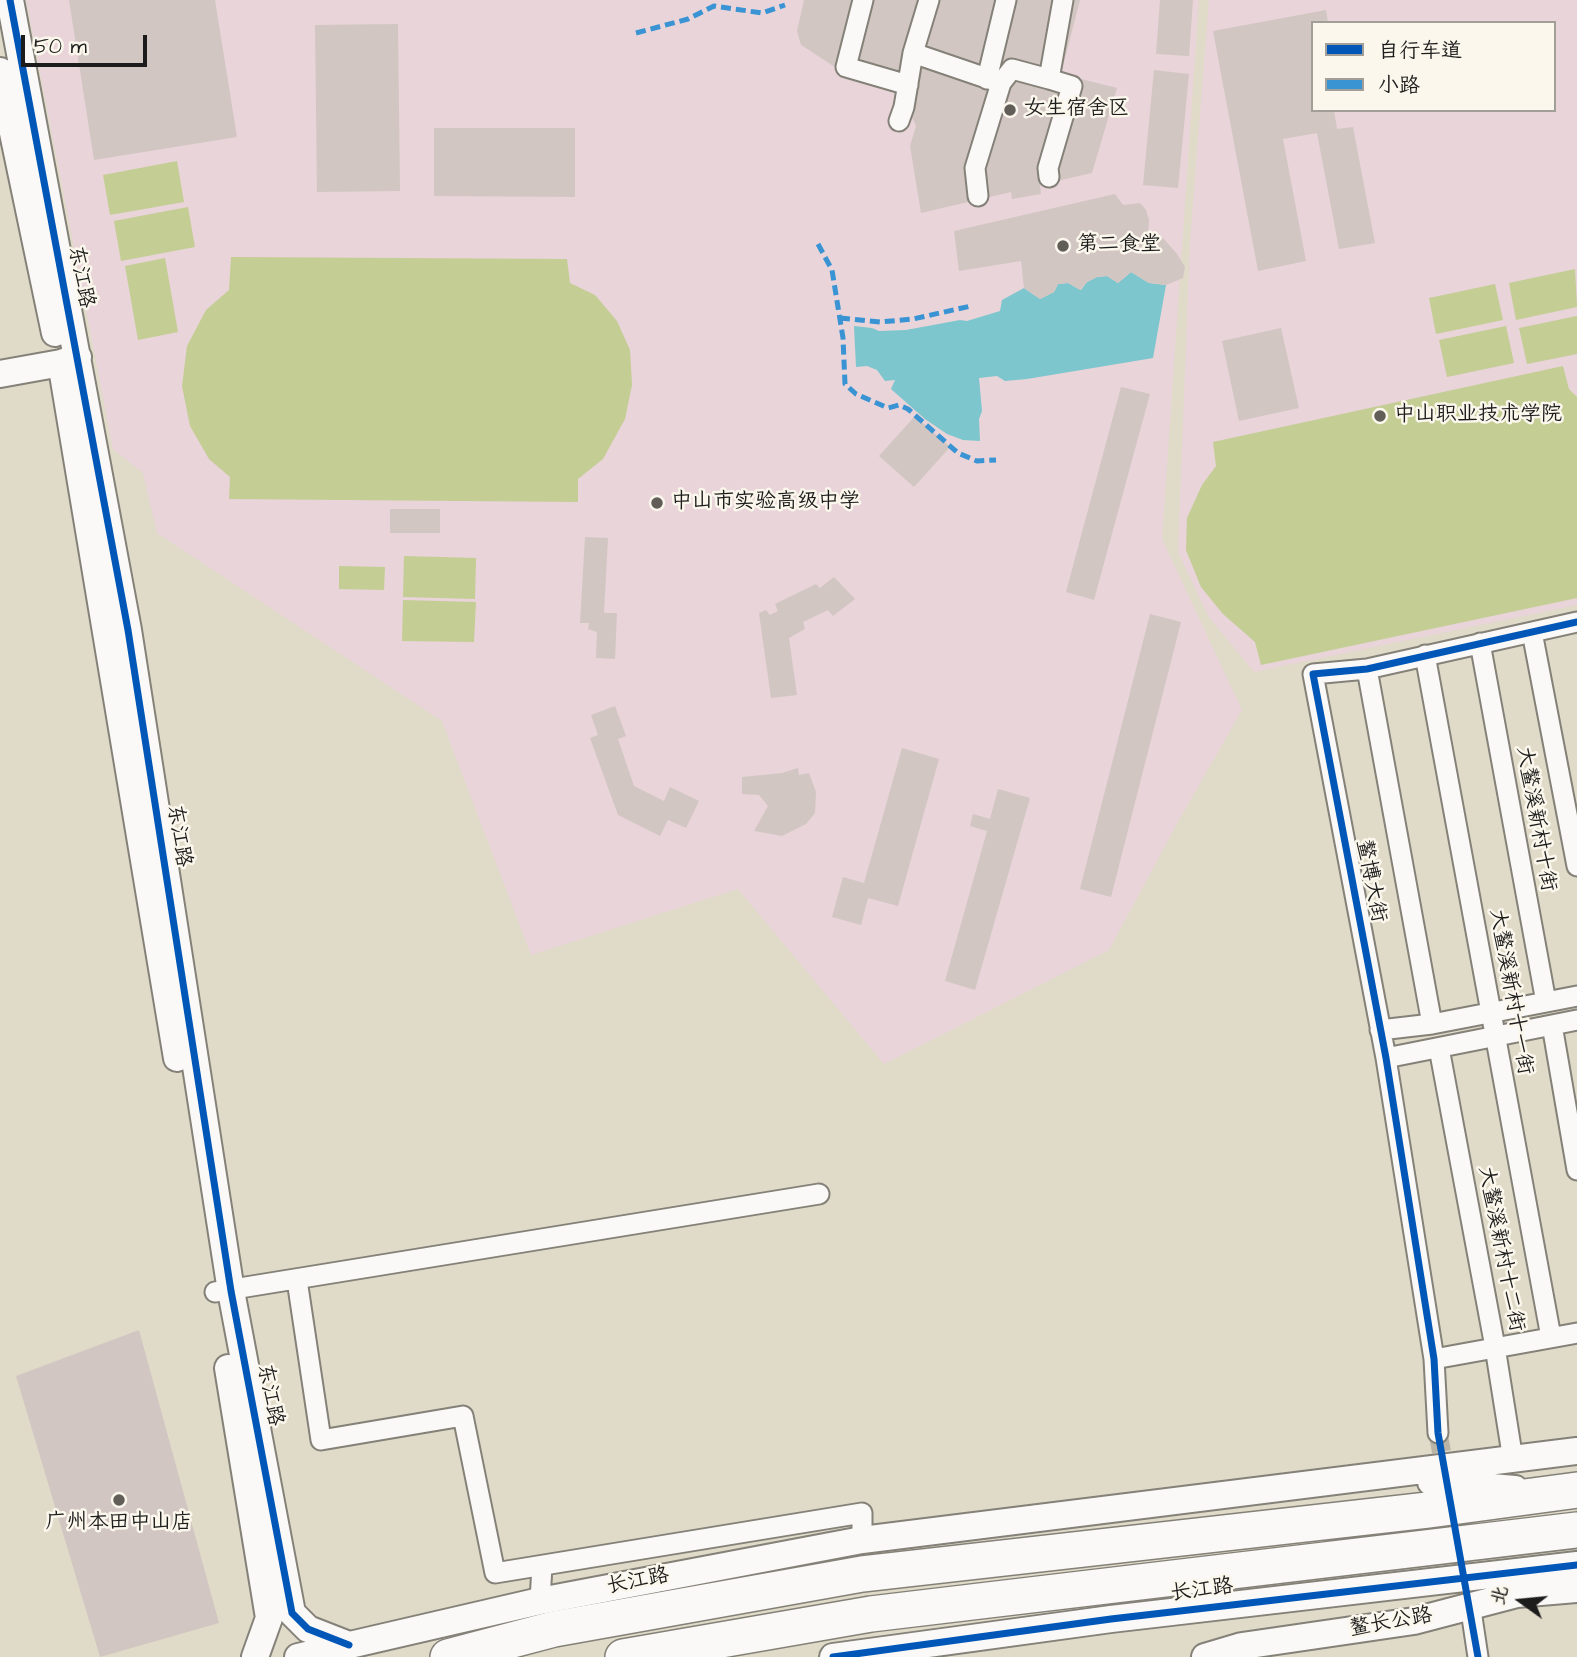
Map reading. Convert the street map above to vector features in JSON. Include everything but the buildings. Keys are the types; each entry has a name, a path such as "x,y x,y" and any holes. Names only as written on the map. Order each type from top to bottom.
{"highway":[{"name":"长江路","path":"448,1657 554,1629 862,1574 1568,1492"},
{"name":"长江路","path":"623,1657 885,1612 1577,1530"}],"street":[{"name":"东江路","path":"10,0 223,1291 269,1618 255,1657"},
{"path":"863,0 846,67 908,85"},
{"path":"898,121 913,53 929,0"},
{"path":"978,196 975,168 994,81 1006,0"},
{"path":"1049,79 1063,0"},
{"path":"913,53 994,81"},
{"path":"994,81 1012,69 1072,86 1048,168 1049,177"},
{"name":"东江路","path":"0,71 70,360"},
{"path":"0,374 70,360"},
{"name":"鳌博大街","path":"1438,1433 1434,1359 1386,1058 1313,674 1367,668 1577,622"},
{"path":"1532,632 1577,866"},
{"name":"大鳌溪新村十街","path":"1480,643 1546,1002"},
{"name":"大鳌溪新村十一街","path":"1425,656 1551,1337"},
{"path":"1367,668 1432,1024"},
{"path":"1380,1030 1432,1024 1577,996"},
{"path":"1386,1058 1577,1020"},
{"path":"1552,1025 1577,1170"},
{"name":"大鳌溪新村十二街","path":"1439,1048 1495,1347 1513,1460"},
{"path":"223,1291 819,1194"},
{"path":"297,1280 321,1440 463,1416 495,1573 862,1513 862,1540"},
{"name":"东江路","path":"223,1291 292,1613 308,1629 349,1646"},
{"path":"1434,1359 1577,1333"},
{"name":"长江路","path":"308,1655 540,1601 862,1540 1577,1451"},
{"path":"1388,1476 1568,1492"},
{"name":"长江路","path":"903,1569 962,1548 1087,1512"},
{"path":"1289,1598 1451,1544"},
{"path":"540,1601 542,1566"},
{"name":"长江路","path":"833,1657 1289,1598 1577,1566"},
{"name":"鳌长公路","path":"1205,1657 1242,1646 1414,1621 1517,1594 1577,1589"},
{"path":"885,1612 1013,1632"},
{"path":"1472,1617 1478,1657"}],"shaded area":[{"name":"中山市实验高级中学","path":"26,0 1199,0 1162,539 1242,710 1109,950 884,1064 738,889 531,955 442,721 157,533 143,473 113,449"},
{"name":"中山职业技术学院","path":"1209,0 1577,0 1577,605 1254,672 1208,616 1178,552 1190,241"}],"green space":[{"path":"177,161 184,202 110,215 103,175"},
{"path":"188,207 195,247 121,261 114,221"},
{"path":"231,257 567,259 570,283 595,295 617,321 630,350 632,385 625,419 603,459 578,479 578,502 229,499 230,477 209,459 190,426 182,386 187,346 206,310 229,290"},
{"path":"165,258 178,332 138,340 125,266"},
{"path":"1575,269 1577,307 1516,320 1509,283"},
{"path":"1495,284 1503,320 1436,334 1429,298"},
{"path":"1577,316 1577,354 1527,364 1519,328"},
{"path":"1506,326 1514,363 1447,377 1439,340"},
{"path":"1563,366 1569,389 1577,397 1577,598 1261,665 1255,642 1223,614 1201,587 1186,550 1187,518 1202,485 1216,466 1213,442"},
{"path":"404,556 476,558 475,599 403,597"},
{"path":"339,566 385,567 384,590 339,589"},
{"path":"403,600 476,602 474,642 402,641"}],"water":[{"path":"1131,272 1149,283 1166,285 1153,358 1027,379 1005,381 997,376 979,378 982,411 979,419 980,441 963,440 947,434 891,389 895,380 885,381 877,370 867,366 856,367 854,326 879,331 906,330 967,321 1000,311 1002,300 1024,288 1040,299 1054,292 1058,284 1068,283 1081,290 1087,282 1097,277 1107,276 1118,283"}],"tunnel":[{"path":"1438,1433 1472,1617"}],"marked path":[{"path":"636,33 688,19 714,6 762,13 785,5"},
{"path":"818,244 832,270 843,338 845,384 856,394 888,408 899,405 908,409 958,453 977,461 996,460"},
{"path":"840,318 880,322 913,319 971,306"}],"cycle path":[{"path":"10,0 128,630 231,1291 292,1613 308,1629 349,1645"},
{"path":"1478,1657 1438,1433 1434,1359 1386,1058 1313,674 1367,669 1577,622"},
{"path":"833,1657 1111,1619 1577,1565"}],"place":[{"name":"女生宿舍区","path":"1010,110"},
{"name":"第二食堂","path":"1063,246"},
{"name":"中山职业技术学院","path":"1380,416"},
{"name":"中山市实验高级中学","path":"657,503"},
{"name":"广州本田中山店","path":"119,1500"}]}
